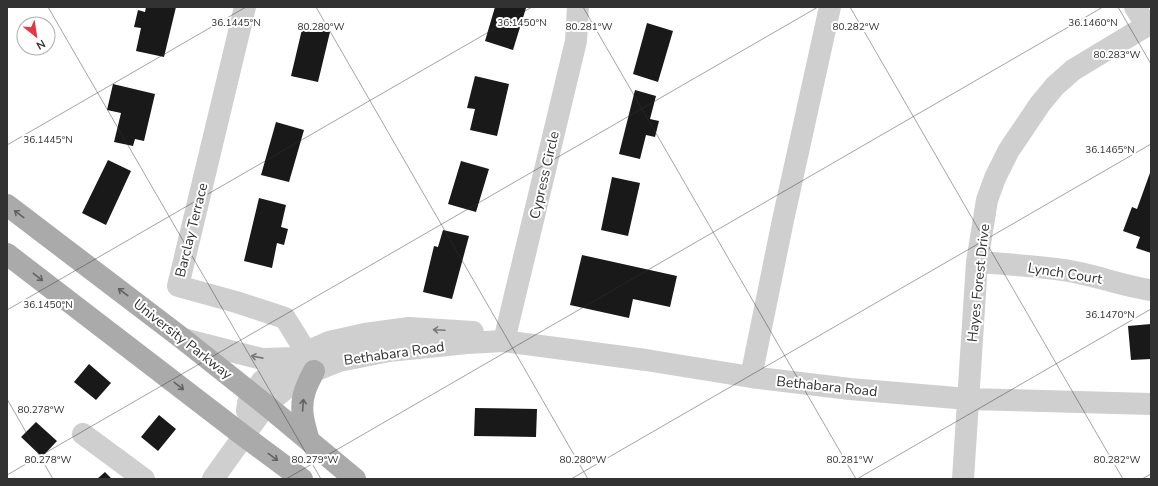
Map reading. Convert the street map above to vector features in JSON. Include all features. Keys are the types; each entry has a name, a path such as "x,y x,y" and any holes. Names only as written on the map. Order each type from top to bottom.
{"main road":[{"name":"University Parkway","path":"7,204 183,339 355,479"},
{"path":"7,254 302,479"},
{"path":"306,360 305,391 302,404 303,418 309,441"}],"street":[{"name":"Barclay Terrace","path":"245,7 178,286 236,302 285,318 306,360"},
{"name":"Cypress Circle","path":"504,341 576,42 578,7"},
{"path":"751,377 785,212 830,7"},
{"path":"1135,7 1149,24"},
{"name":"Hayes Forest Drive","path":"962,479 977,262 987,200 995,178 1009,150 1040,104 1055,86 1073,70 1149,24"},
{"name":"Lynch Court","path":"977,262 1063,270 1151,290"},
{"path":"183,339 262,359 306,360"},
{"name":"Bethabara Road","path":"213,479 244,436 259,400 284,390 306,360 339,361 389,351 467,343 504,341 646,360 751,377 850,389 968,399 1151,404"},
{"path":"83,434 144,479"}],"building":[{"path":"146,7 176,7 164,57 136,51 141,28 134,27 138,10 145,12"},
{"path":"495,7 526,8 513,50 485,41"},
{"path":"647,23 673,31 658,82 633,74"},
{"path":"303,25 330,32 318,82 291,76"},
{"path":"475,76 509,84 497,136 470,130 475,109 467,108"},
{"path":"113,84 155,94 144,141 135,139 133,146 114,142 121,113 107,110"},
{"path":"635,90 656,96 650,119 659,121 655,137 646,135 640,159 619,154"},
{"path":"276,122 304,130 289,182 261,175"},
{"path":"108,160 131,171 106,225 82,213"},
{"path":"461,161 489,169 476,212 448,204"},
{"path":"1151,170 1151,253 1136,248 1140,237 1123,231 1132,207 1137,209"},
{"path":"612,177 640,183 628,236 601,230"},
{"path":"259,198 286,205 281,227 288,229 284,245 277,243 272,268 244,261"},
{"path":"443,230 469,236 452,299 423,292 434,246 438,247"},
{"path":"582,255 677,276 670,307 633,299 629,318 570,305"},
{"path":"1151,324 1151,359 1131,360 1128,326"},
{"path":"89,364 111,383 96,400 74,382"},
{"path":"475,408 537,409 536,437 474,436"},
{"path":"159,415 176,429 158,451 141,437"},
{"path":"36,422 57,441 42,457 21,437"},
{"path":"105,472 112,479 97,479"}]}
